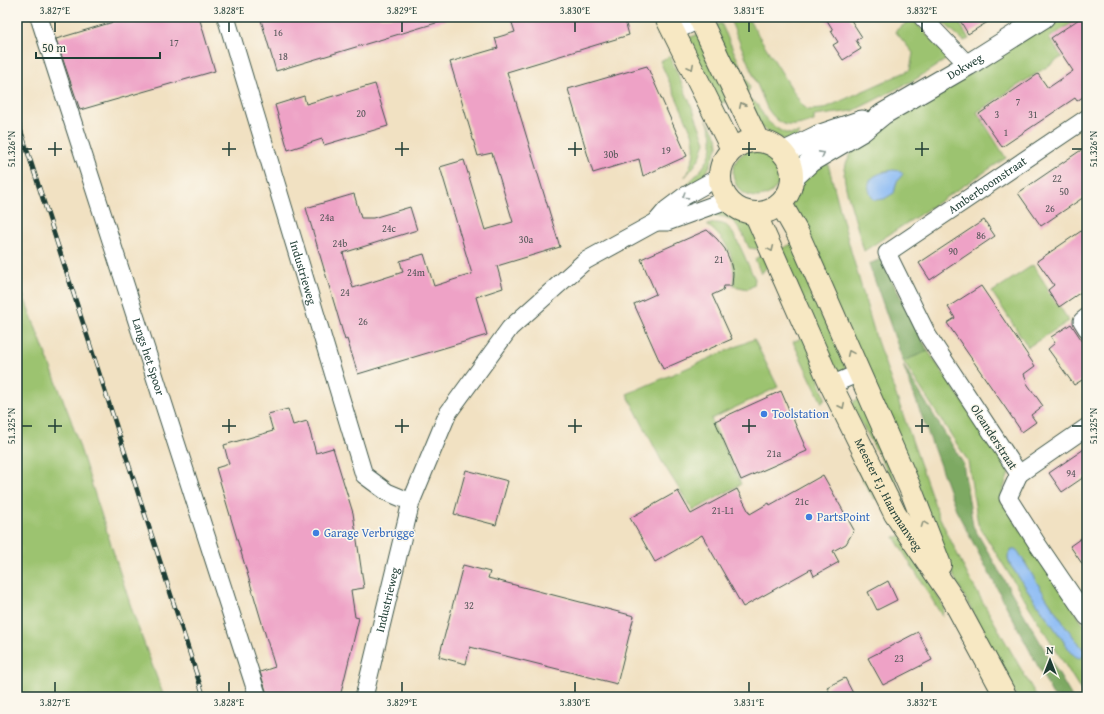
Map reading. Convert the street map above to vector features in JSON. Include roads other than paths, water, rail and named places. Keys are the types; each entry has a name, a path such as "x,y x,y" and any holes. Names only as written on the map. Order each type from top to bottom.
{"main road":[{"path":"700,18 758,141"},
{"path":"670,24 732,149"},
{"path":"758,141 772,144 783,153 790,165 792,179 789,192 781,204 769,211 756,214 740,210 727,200 721,189 719,177 722,162 732,149 744,142 758,141"},
{"name":"Meester F.J. Haarmanweg","path":"781,204 798,234 911,490 953,599"},
{"name":"Meester F.J. Haarmanweg","path":"756,214 831,385 895,514 953,599 1006,697"}],"street":[{"name":"Langs het Spoor","path":"39,17 258,697"},
{"name":"Industrieweg","path":"226,17 364,475 387,492 411,502"},
{"path":"922,17 968,65"},
{"name":"Dokweg","path":"792,179 811,161 862,131 883,114 968,65 1044,17"},
{"path":"670,24 700,18"},
{"name":"Dokweg","path":"783,153 818,136 883,114"},
{"name":"Amberboomstraat","path":"887,253 1087,118"},
{"name":"Industrieweg","path":"364,697 411,502 448,413 510,328 585,261 656,222 667,209 678,201 719,177"},
{"name":"Industrieweg","path":"656,222 667,222 727,200"},
{"name":"Oleanderstraat","path":"887,253 928,336 1019,474 1008,498 1038,545 1087,616"},
{"path":"1087,317 1082,321 1087,329"},
{"path":"831,385 859,373"},
{"path":"1019,474 1087,427"}],"water":[{"path":"893,170 901,171 903,174 897,181 894,193 884,199 875,200 869,189 870,181 876,175"},
{"path":"1012,550 1017,550 1058,615 1084,650 1085,652 1081,658 1075,656 1071,652 1011,566 1008,557"}],"railway":[{"path":"17,119 204,697"}],"place":[{"name":"Toolstation","path":"764,414"},
{"name":"PartsPoint","path":"809,517"},
{"name":"Garage Verbrugge","path":"316,533"}]}
